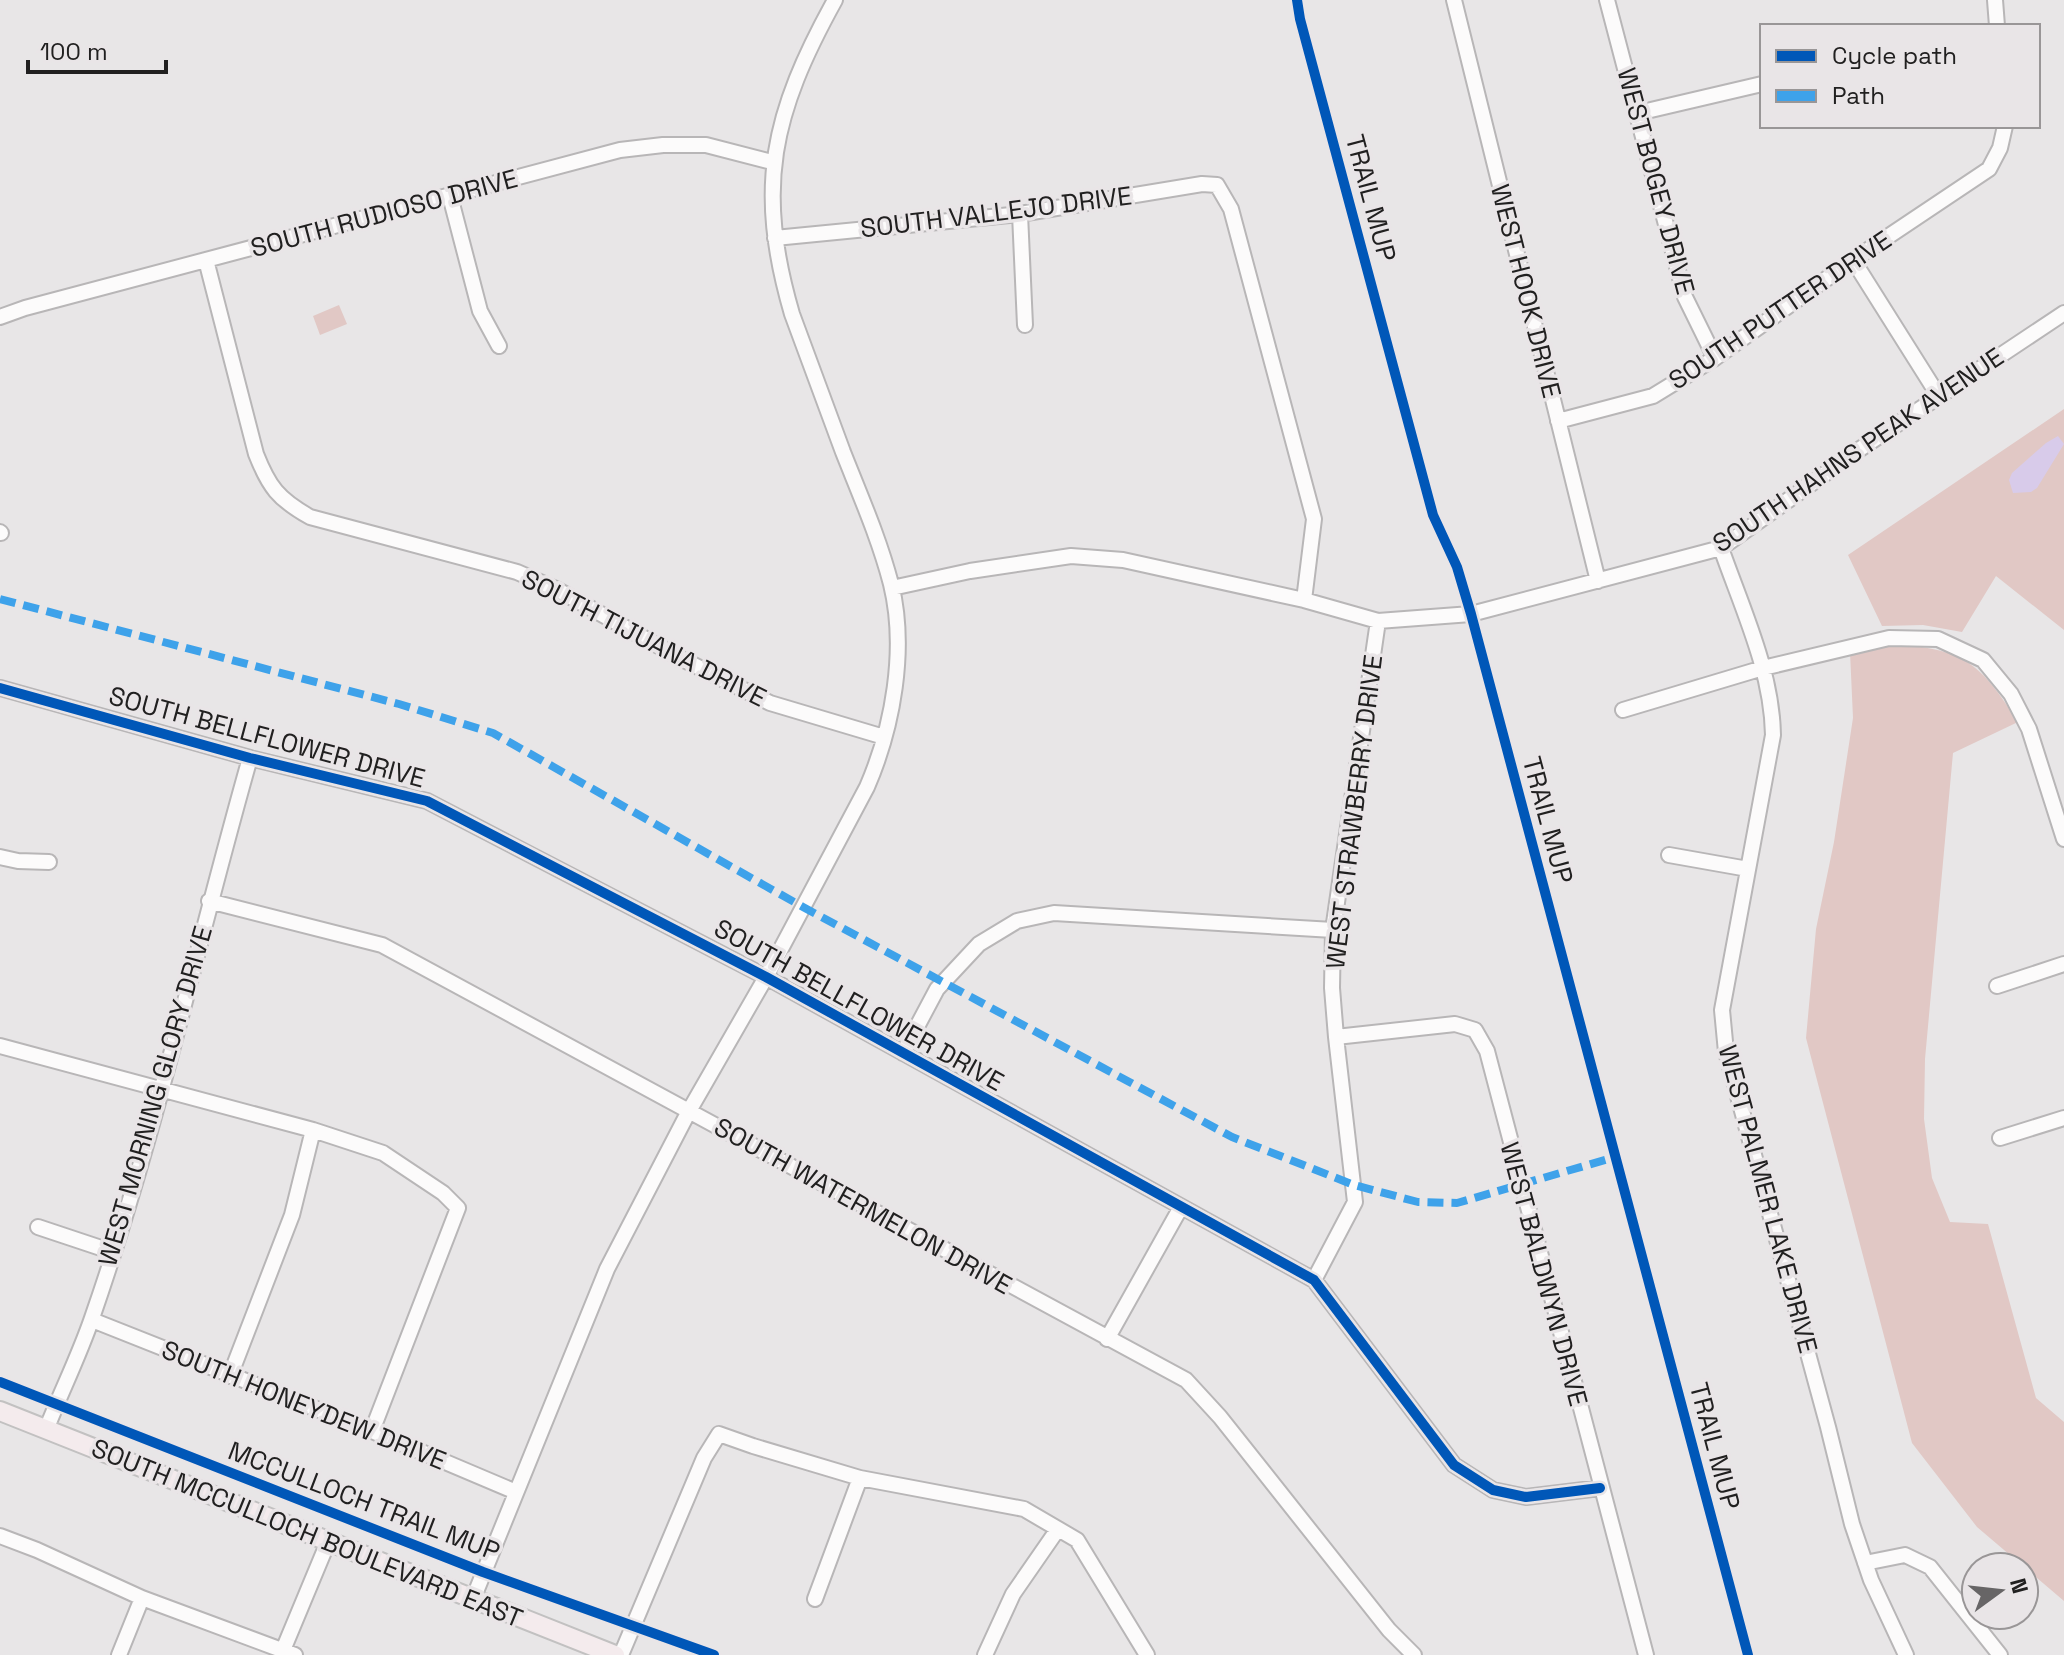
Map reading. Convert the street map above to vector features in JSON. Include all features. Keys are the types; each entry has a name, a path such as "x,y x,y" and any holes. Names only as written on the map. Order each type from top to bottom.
{"main road":[{"name":"SOUTH MCCULLOCH BOULEVARD EAST","path":"0,1411 615,1655"}],"street":[{"path":"473,1599 607,1269 689,1111 766,977 867,787 884,737 895,670 892,588 879,544 792,314 775,238 772,162 785,107 800,68 835,0"},
{"name":"WEST HOOK DRIVE","path":"1454,0 1598,581"},
{"name":"WEST BOGEY DRIVE","path":"1607,0 1685,297 1715,358"},
{"path":"1995,0 1997,24"},
{"path":"1638,113 1760,84"},
{"name":"SOUTH PUTTER DRIVE","path":"1558,421 1653,396 1715,358 1989,169 2000,148 2005,128"},
{"name":"SOUTH RUDIOSO DRIVE","path":"0,317 620,150 663,145 706,145 772,162"},
{"name":"SOUTH VALLEJO DRIVE","path":"775,238 1020,214 1202,184 1217,185 1231,209 1314,519 1304,600"},
{"path":"450,196 480,311 499,346"},
{"path":"1020,214 1025,325"},
{"name":"SOUTH TIJUANA DRIVE","path":"206,260 256,454 267,481 293,507 310,517 517,572 558,590 680,658 770,703 884,737"},
{"path":"1853,260 1938,395"},
{"name":"SOUTH HAHNS PEAK AVENUE","path":"892,588 980,569 1071,556 1123,560 1304,600 1378,621 1471,614 1721,548 1938,395 2064,313"},
{"name":"WEST PALMER LAKE DRIVE","path":"1721,548 1763,668 1773,709 1773,735 1722,1010 1726,1052 1852,1524 1882,1607 1906,1655"},
{"name":"WEST STRAWBERRY DRIVE","path":"1314,1280 1355,1202 1332,988 1333,930 1378,621"},
{"path":"1623,710 1763,668 1889,638 1938,639 1983,660 2011,694 2029,729 2064,839"},
{"name":"SOUTH BELLFLOWER DRIVE","path":"0,688 250,758 427,801 766,977 1314,1280 1454,1465 1493,1490 1526,1497 1600,1488"},
{"name":"WEST MORNING GLORY DRIVE","path":"46,1430 92,1320 113,1252 162,1087 209,901 250,758"},
{"path":"1669,855 1748,869"},
{"path":"0,857 49,862"},
{"name":"SOUTH WATERMELON DRIVE","path":"209,901 382,945 1186,1380 1220,1417 1389,1630 1414,1655"},
{"path":"903,1053 937,989 979,944 1017,921 1054,913 1333,930"},
{"path":"1997,986 2064,964"},
{"name":"WEST BALDWYN DRIVE","path":"1336,1037 1455,1024 1475,1030 1487,1051 1646,1655"},
{"path":"0,1046 162,1087 383,1153 443,1193 458,1208 372,1431"},
{"path":"2000,1138 2064,1118"},
{"path":"230,1376 292,1215 313,1130"},
{"path":"1107,1339 1181,1207"},
{"path":"38,1227 113,1252"},
{"name":"SOUTH HONEYDEW DRIVE","path":"92,1320 516,1492"},
{"path":"621,1655 704,1458 719,1434 860,1478 1024,1509 1077,1540 1147,1655"},
{"path":"815,1599 860,1478"},
{"path":"985,1655 1013,1594 1058,1529"},
{"path":"0,1536 142,1598 286,1653 328,1542"},
{"path":"1865,1563 1905,1555 1930,1567 2000,1655"},
{"path":"119,1655 142,1598"}],"shaded area":[{"path":"339,305 347,324 320,335 313,316"},
{"path":"2064,409 2064,630 1996,576 1962,632 1923,625 1882,626 1848,555"},
{"path":"2058,436 2064,444 2037,488 2031,492 2013,493 2009,480 2012,473"},
{"path":"1896,644 1956,656 1982,673 2018,722 1953,753 1925,1059 1924,1119 1932,1178 1950,1222 1988,1224 2036,1398 2064,1422 2064,1601 2040,1581 2040,1551 2005,1551 1977,1527 1912,1443 1806,1038 1816,929 1834,842 1853,718 1850,652"}],"marked path":[{"path":"0,599 399,704 493,733 803,907 1232,1137 1354,1185 1418,1202 1457,1203 1615,1157"}],"cycle path":[{"name":"TRAIL MUP","path":"1297,0 1433,515 1457,567 1471,614 1748,1655"},
{"path":"0,688 250,758 427,801 766,977 1314,1280 1454,1465 1493,1490 1526,1497 1600,1488"},
{"name":"MCCULLOCH TRAIL MUP","path":"0,1382 483,1572 714,1655"}]}
